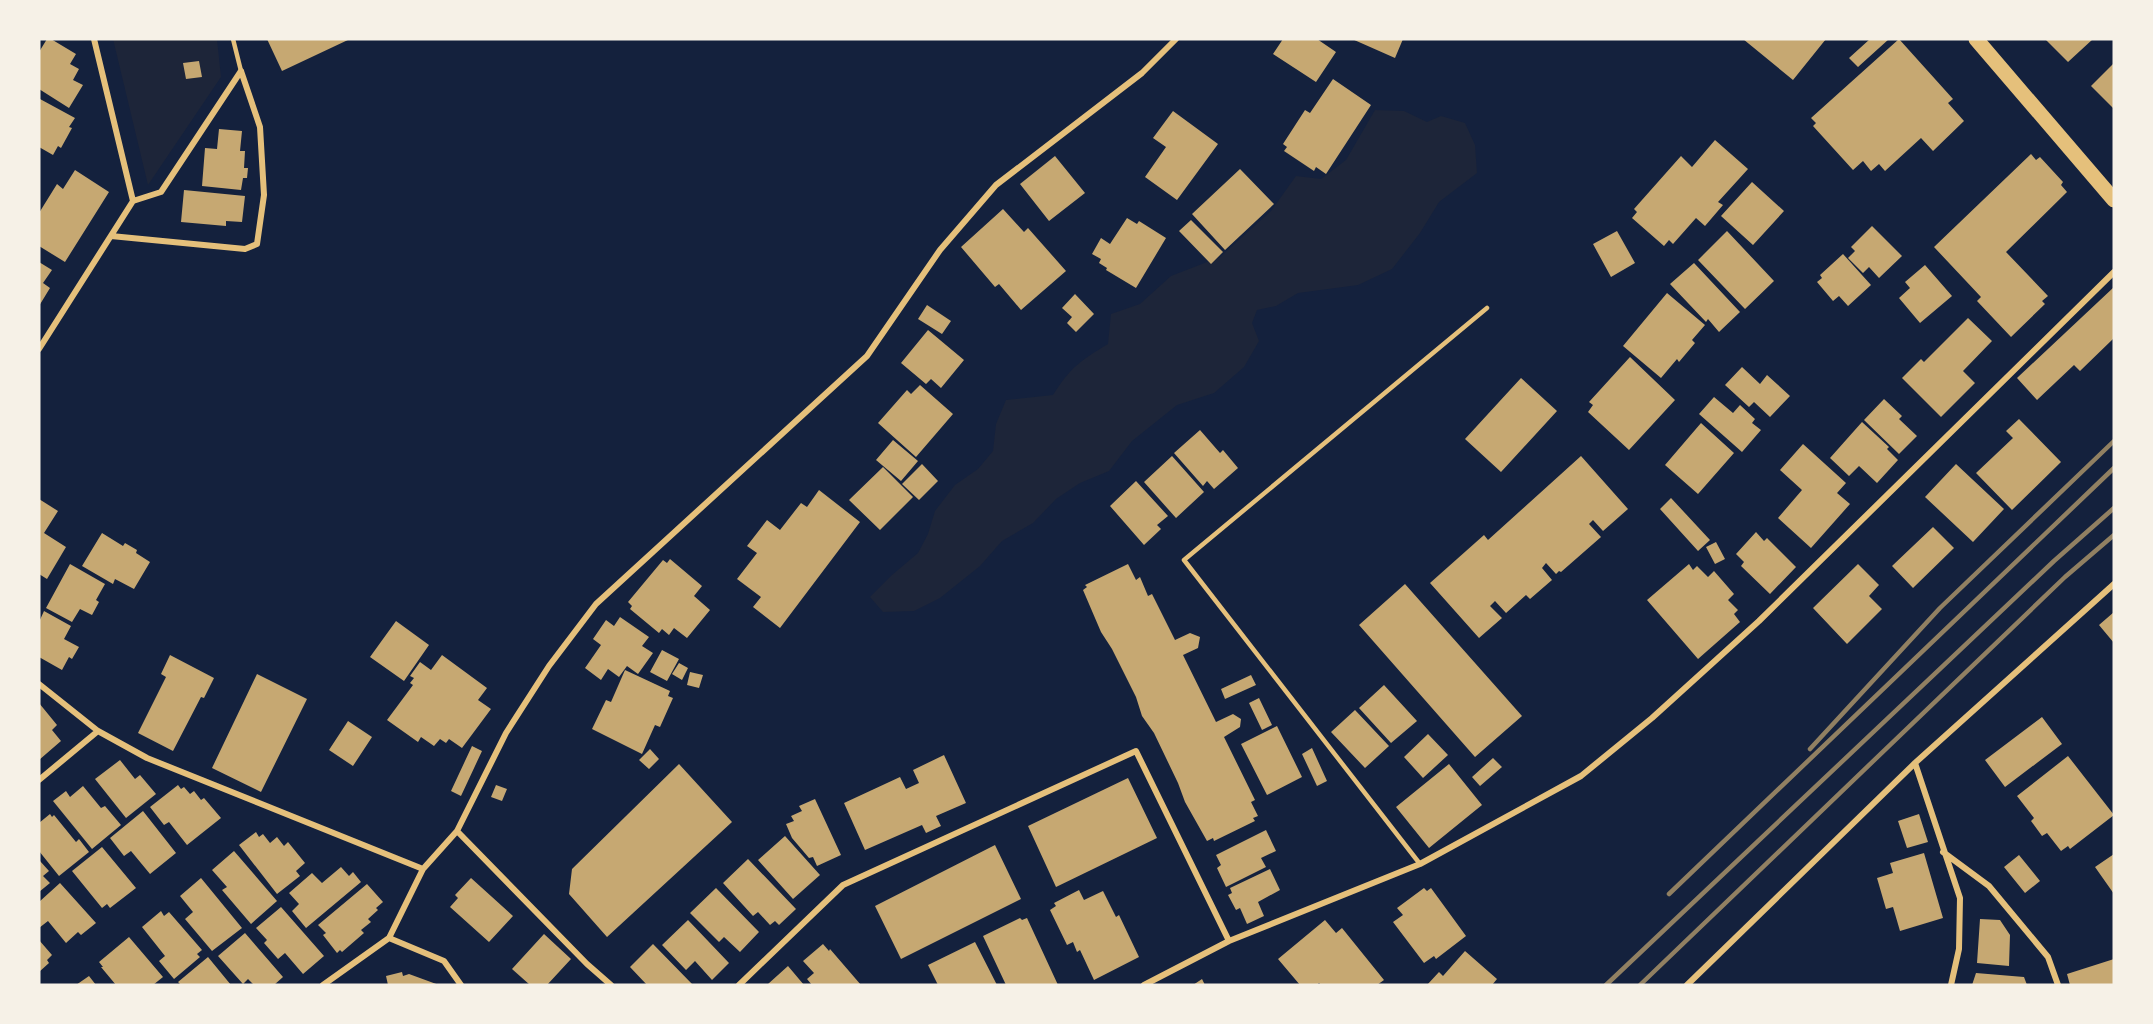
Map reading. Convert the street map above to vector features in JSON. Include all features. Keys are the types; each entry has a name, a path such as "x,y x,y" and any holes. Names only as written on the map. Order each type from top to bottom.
{"main road":[{"path":"1976,39 2114,200"}],"street":[{"path":"94,39 133,201"},
{"path":"323,985 389,938 423,869 457,831 506,733 549,666 596,604 867,356 940,250 996,184 1142,74 1176,39"},
{"path":"39,349 133,201 161,192 241,72"},
{"path":"111,236 245,249 257,244 264,195 260,127 241,72"},
{"path":"1144,985 1228,941 1420,864 1581,776 1652,718 1759,621 2114,272"},
{"path":"1687,985 1915,763 2114,584"},
{"path":"39,684 98,731 147,758 423,869"},
{"path":"39,780 98,731"},
{"path":"739,985 843,885 1136,751 1228,941"},
{"path":"1915,763 1960,898 1959,949 1951,985"},
{"path":"457,831 611,985"},
{"path":"1943,852 1989,886 2048,957 2058,985"},
{"path":"389,938 444,961 460,985"}],"lane":[{"path":"233,39 241,72"},
{"path":"1420,864 1184,560 1487,308"}],"shaded area":[{"path":"113,39 217,39 221,77 148,185"},
{"path":"1375,110 1404,111 1427,122 1441,116 1465,123 1475,145 1477,173 1439,202 1420,233 1392,269 1358,285 1298,293 1276,306 1257,310 1252,323 1259,341 1244,367 1214,393 1177,405 1132,441 1109,471 1080,483 1056,499 1033,523 1002,541 980,566 940,598 914,611 883,612 870,597 918,553 928,534 935,511 955,485 978,469 993,451 996,424 1006,400 1053,395 1077,365 1108,344 1111,314 1140,304 1171,276 1220,257 1271,211 1296,176 1321,179 1346,160"}],"building":[{"path":"47,39 51,39 76,54 70,64 79,69 73,80 83,85 69,108 39,89 39,52"},
{"path":"267,39 350,39 282,71"},
{"path":"1283,39 1317,39 1336,52 1316,82 1273,54"},
{"path":"1352,39 1403,39 1395,58"},
{"path":"1743,39 1826,39 1793,80"},
{"path":"1870,39 1889,39 1858,67 1849,58"},
{"path":"1899,39 1953,99 1948,103 1964,121 1933,151 1921,138 1885,171 1879,164 1871,171 1863,161 1853,170 1813,126 1816,123 1811,118"},
{"path":"2045,39 2093,39 2068,62"},
{"path":"199,61 202,77 186,79 183,63"},
{"path":"2114,63 2114,109 2091,86"},
{"path":"1333,79 1371,105 1326,174 1316,167 1314,171 1284,151 1287,147 1283,144 1305,110 1310,113"},
{"path":"40,99 75,118 61,148 58,146 53,155 39,147"},
{"path":"1173,111 1218,144 1177,200 1145,177 1166,147 1153,138"},
{"path":"219,129 242,131 240,151 245,151 244,168 248,168 247,178 243,178 241,190 202,186 205,148 217,149"},
{"path":"1715,140 1748,169 1718,202 1723,205 1705,226 1696,218 1673,244 1669,240 1664,246 1632,218 1637,212 1634,209 1681,156 1692,167"},
{"path":"2031,154 2036,160 2040,157 2063,182 2061,185 2067,192 2006,252 2048,296 2042,301 2045,304 2011,337 1977,301 1981,297 1934,247"},
{"path":"1055,156 1085,193 1049,221 1020,184"},
{"path":"1240,169 1274,204 1225,250 1192,214"},
{"path":"75,170 109,192 65,262 39,246 39,213 57,184 63,189"},
{"path":"1752,182 1784,211 1753,245 1721,216"},
{"path":"184,190 245,196 242,222 226,221 226,226 181,222"},
{"path":"1003,209 1024,232 1028,228 1066,271 1021,310 999,284 995,287 961,247"},
{"path":"1127,218 1137,224 1139,221 1166,238 1136,288 1106,270 1107,268 1099,263 1101,259 1092,254 1101,238 1110,244"},
{"path":"1191,220 1223,252 1211,264 1179,231"},
{"path":"1872,226 1902,256 1879,278 1869,267 1863,273 1848,258 1855,251 1851,247"},
{"path":"1617,231 1635,263 1611,277 1593,244"},
{"path":"1727,231 1774,281 1745,309 1698,260"},
{"path":"1843,254 1871,285 1848,306 1839,296 1833,301 1817,282 1822,278 1820,275"},
{"path":"39,262 52,270 43,283 50,288 39,306"},
{"path":"1694,263 1740,312 1719,332 1708,319 1706,322 1670,284"},
{"path":"1925,265 1952,296 1920,323 1899,298 1910,288 1905,282"},
{"path":"2114,287 2114,338 2080,371 2074,365 2037,400 2017,378"},
{"path":"1667,293 1705,325 1692,340 1695,343 1661,378 1623,346"},
{"path":"1075,294 1094,314 1076,332 1067,323 1072,317 1062,308"},
{"path":"927,305 951,321 942,334 918,319"},
{"path":"1968,318 1992,341 1963,371 1975,383 1941,417 1902,378 1921,359 1924,362"},
{"path":"928,330 964,360 941,388 931,379 926,384 901,363"},
{"path":"1630,357 1675,400 1629,450 1588,412 1593,405 1589,402"},
{"path":"1742,367 1760,384 1767,375 1790,396 1770,417 1754,402 1749,407 1725,385"},
{"path":"1521,378 1557,411 1501,472 1465,439"},
{"path":"920,385 953,414 916,457 878,423 907,390 911,394"},
{"path":"1714,397 1733,413 1740,405 1755,419 1752,423 1761,430 1742,452 1699,414"},
{"path":"1884,399 1902,416 1899,419 1917,436 1899,454 1864,420"},
{"path":"2019,419 2061,462 2012,510 1976,473 2013,438 2006,431"},
{"path":"1862,422 1889,447 1887,449 1898,460 1877,483 1859,466 1849,476 1830,458"},
{"path":"1701,423 1734,453 1698,494 1665,465"},
{"path":"1200,430 1220,453 1223,450 1238,468 1214,489 1207,481 1203,486 1174,453"},
{"path":"893,440 918,461 901,481 876,460"},
{"path":"1803,444 1846,483 1837,493 1850,504 1811,548 1778,518 1802,490 1780,470"},
{"path":"1172,456 1204,492 1176,518 1144,482"},
{"path":"1581,456 1628,509 1603,531 1593,520 1589,524 1601,537 1561,572 1556,574 1546,563 1542,568 1552,580 1530,599 1526,595 1506,613 1495,601 1490,606 1502,618 1479,638 1430,583 1484,535 1488,540"},
{"path":"922,464 938,481 919,500 902,484"},
{"path":"1956,464 2004,509 1973,542 1925,497"},
{"path":"883,467 913,497 880,530 849,500"},
{"path":"1136,481 1168,516 1157,525 1161,529 1144,545 1110,506"},
{"path":"819,490 860,522 780,628 753,607 761,597 737,579 757,553 747,546 767,520 780,530 801,503 807,507"},
{"path":"1671,498 1710,540 1698,551 1660,509"},
{"path":"39,499 58,511 44,533 66,547 47,579 39,574"},
{"path":"1933,527 1954,548 1913,588 1892,566"},
{"path":"1756,532 1764,541 1767,538 1796,567 1770,594 1741,566 1744,562 1736,554"},
{"path":"102,533 123,546 125,543 137,550 136,553 150,562 134,589 115,579 113,584 82,566"},
{"path":"1716,542 1725,559 1715,564 1706,547"},
{"path":"670,559 702,586 694,596 710,610 687,638 674,628 669,635 662,629 659,633 630,609 632,606 628,602 663,560 667,563"},
{"path":"70,564 105,584 96,600 99,602 92,615 80,609 72,622 46,608"},
{"path":"1128,564 1136,580 1140,577 1148,596 1152,594 1175,640 1190,633 1200,637 1198,648 1183,655 1216,722 1233,714 1241,719 1240,727 1224,737 1255,800 1251,802 1258,816 1253,818 1255,821 1214,841 1213,838 1207,841 1185,802 1154,733 1142,716 1136,697 1101,632 1083,590 1087,587 1085,585"},
{"path":"1689,564 1693,570 1697,566 1708,577 1714,571 1734,594 1728,600 1738,610 1734,614 1740,622 1698,659 1647,600"},
{"path":"1858,564 1879,585 1869,596 1882,609 1847,644 1813,608"},
{"path":"1405,584 1522,716 1475,757 1359,625"},
{"path":"44,611 71,626 64,639 79,647 72,659 69,657 62,670 39,657 39,622"},
{"path":"2114,612 2114,643 2099,625"},
{"path":"620,617 649,637 642,646 653,653 638,674 627,666 619,677 608,669 601,680 585,668 601,645 593,639 606,620 614,626"},
{"path":"396,621 429,645 404,681 370,657"},
{"path":"662,650 679,659 667,681 650,672"},
{"path":"170,655 214,678 204,698 201,697 173,751 138,733 166,677 161,674"},
{"path":"442,655 487,688 478,700 491,709 462,748 449,739 446,743 440,739 434,746 421,737 418,742 387,720 413,685 410,683 414,678 410,676 420,662 431,670"},
{"path":"679,663 688,668 682,680 672,674"},
{"path":"625,670 670,691 668,696 673,698 660,727 655,725 642,754 592,729 606,700 611,702"},
{"path":"690,672 703,675 699,688 687,685"},
{"path":"257,674 307,699 261,792 212,768"},
{"path":"1251,675 1256,685 1225,699 1221,689"},
{"path":"1384,685 1417,721 1391,743 1359,708"},
{"path":"1259,698 1272,725 1262,730 1249,703"},
{"path":"39,703 57,725 52,730 61,741 39,760"},
{"path":"1355,710 1389,746 1365,768 1331,732"},
{"path":"2042,717 2062,744 2005,787 1985,760"},
{"path":"348,721 372,737 353,766 329,750"},
{"path":"1277,726 1302,777 1267,795 1241,744"},
{"path":"1428,734 1448,755 1423,778 1404,757"},
{"path":"472,746 482,751 461,796 451,791"},
{"path":"1312,748 1327,781 1317,786 1302,754"},
{"path":"650,749 659,759 649,769 639,760"},
{"path":"944,755 966,803 936,816 941,826 926,833 922,825 865,850 844,803 900,777 906,789 919,783 913,770"},
{"path":"2068,756 2114,815 2070,849 2068,846 2061,851 2047,833 2042,836 2031,821 2034,818 2017,796"},
{"path":"1493,758 1502,767 1480,786 1472,777"},
{"path":"120,760 135,779 140,775 156,794 126,818 95,779"},
{"path":"679,764 732,822 607,937 569,894 572,869"},
{"path":"1449,764 1482,805 1429,848 1396,807"},
{"path":"1128,778 1157,838 1056,887 1028,826"},
{"path":"178,785 181,789 184,787 190,794 194,791 201,800 204,798 221,818 187,845 169,822 164,825 150,807"},
{"path":"496,785 507,789 502,801 491,797"},
{"path":"83,786 101,808 105,806 121,825 92,849 53,801 66,791 70,797"},
{"path":"815,799 841,855 817,866 813,857 809,858 792,838 786,824 794,821 791,816 802,811 799,806"},
{"path":"143,811 176,853 150,874 131,851 124,856 110,838"},
{"path":"50,814 52,817 54,815 76,842 79,839 89,852 59,876 39,851 39,823"},
{"path":"1919,814 1928,842 1907,848 1898,821"},
{"path":"1266,830 1276,851 1261,858 1266,867 1226,887 1217,868 1221,865 1216,855"},
{"path":"256,832 259,837 263,834 270,843 277,837 284,846 288,842 305,863 296,871 300,876 277,894 239,845"},
{"path":"785,836 820,875 793,899 758,860"},
{"path":"995,845 1021,899 901,959 875,906"},
{"path":"102,847 136,888 110,908 107,904 102,908 72,871"},
{"path":"234,851 277,901 251,924 222,890 227,887 212,870"},
{"path":"1924,853 1943,918 1900,931 1893,907 1886,909 1877,878 1893,873 1890,863"},
{"path":"2114,854 2114,894 2095,867"},
{"path":"2019,855 2040,881 2025,893 2004,867"},
{"path":"748,859 796,909 779,925 775,921 770,925 758,912 753,916 723,883"},
{"path":"40,861 49,871 43,876 50,883 39,892"},
{"path":"341,867 349,876 353,872 361,882 306,928 292,911 299,904 289,893 312,873 322,883"},
{"path":"1270,869 1280,890 1258,902 1264,916 1247,924 1240,908 1236,910 1228,895 1232,893 1230,888"},
{"path":"201,878 242,928 212,951 185,919 193,912 180,896"},
{"path":"471,878 513,916 489,942 450,907 458,898 455,895"},
{"path":"60,883 96,923 81,935 78,932 66,943 48,921 39,928 39,902"},
{"path":"367,884 383,902 368,919 371,922 361,930 364,933 342,952 340,950 337,953 323,935 326,933 318,925"},
{"path":"716,888 759,932 740,952 724,937 719,942 690,913"},
{"path":"1424,888 1427,891 1431,888 1466,936 1436,959 1434,956 1424,963 1393,922 1403,915 1397,908"},
{"path":"1079,890 1084,900 1103,891 1116,917 1119,915 1139,957 1094,980 1080,950 1077,952 1073,942 1067,945 1050,910 1056,906 1054,903"},
{"path":"281,907 324,956 303,974 285,953 278,959 264,943 267,940 256,928"},
{"path":"161,911 164,916 169,912 202,950 197,954 200,957 174,979 159,961 165,956 142,927"},
{"path":"1020,918 1022,920 1027,918 1058,985 1006,985 983,936"},
{"path":"1980,919 2000,920 2010,935 2009,966 1977,963"},
{"path":"688,920 729,963 712,980 695,961 686,970 662,945"},
{"path":"1325,920 1336,933 1342,928 1384,980 1377,985 1321,985 1319,983 1300,985 1278,959"},
{"path":"245,933 283,977 274,985 254,985 248,979 243,984 218,956"},
{"path":"544,934 571,959 547,985 530,985 512,969"},
{"path":"129,937 163,977 153,985 116,985 101,967 103,967 99,962"},
{"path":"39,940 52,955 47,960 49,963 39,972"},
{"path":"975,942 997,985 938,985 928,965"},
{"path":"653,944 693,985 647,985 630,967"},
{"path":"823,944 861,985 812,985 807,979 814,973 803,961"},
{"path":"1465,951 1497,979 1492,985 1427,985 1439,972 1443,976"},
{"path":"208,957 231,985 181,985 178,982"},
{"path":"2114,959 2114,985 2070,985 2067,974"},
{"path":"788,966 804,985 768,984"},
{"path":"402,972 403,976 409,974 439,985 388,985 386,976"},
{"path":"1976,973 2024,977 2027,985 1972,985"},
{"path":"89,976 96,985 76,985"},
{"path":"1202,979 1205,985 1193,985"}],"railway":[{"path":"1810,749 1940,608 2114,441"},
{"path":"1669,894 2114,468"},
{"path":"1606,985 2054,561 2114,508"},
{"path":"1640,985 2065,577 2114,535"}]}
